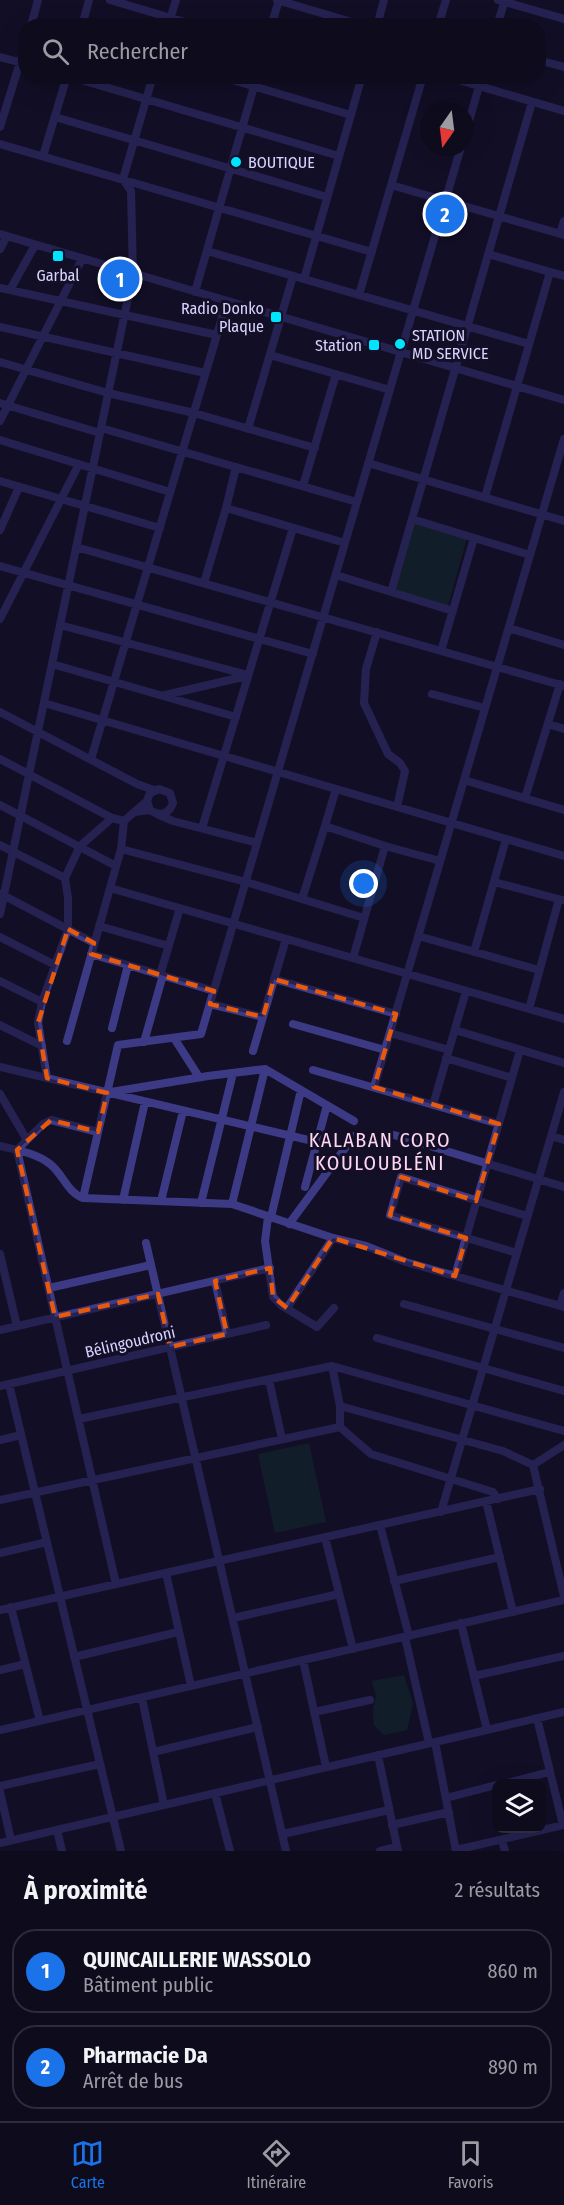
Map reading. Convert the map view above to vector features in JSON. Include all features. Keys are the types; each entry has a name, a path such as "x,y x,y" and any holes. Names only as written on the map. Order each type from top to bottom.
{"street":[{"path":"33,18 38,0"},
{"path":"84,18 89,0"},
{"path":"110,0 158,18"},
{"path":"170,18 176,0"},
{"path":"274,18 278,0 338,18"},
{"path":"379,18 384,0"},
{"path":"440,18 446,0"},
{"path":"499,18 502,1 564,19"},
{"path":"0,57 18,62"},
{"path":"546,62 564,68"},
{"path":"0,127 18,75"},
{"path":"43,156 65,84"},
{"path":"95,84 339,156"},
{"path":"0,915 2,894 21,816 133,274 131,191 123,179 151,84"},
{"path":"244,84 351,115"},
{"path":"195,292 255,84"},
{"path":"304,279 360,84"},
{"path":"359,295 421,84"},
{"path":"470,84 564,111"},
{"path":"474,104 480,84"},
{"path":"391,592 532,102"},
{"path":"54,117 327,197"},
{"path":"0,144 372,252"},
{"path":"82,1198 117,1045 201,1034 458,156"},
{"path":"392,185 446,199 562,235 564,220"},
{"path":"0,249 3,235 564,400"},
{"path":"10,290 34,245"},
{"path":"207,251 529,344"},
{"path":"488,254 564,276"},
{"path":"0,421 4,404 26,369 82,259"},
{"path":"485,497 550,272"},
{"path":"248,429 293,276"},
{"path":"0,288 217,335"},
{"path":"91,759 227,301"},
{"path":"0,327 206,374"},
{"path":"270,355 390,390"},
{"path":"0,362 108,393 194,413 315,448"},
{"path":"303,486 336,374"},
{"path":"4,404 182,451 357,502"},
{"path":"374,1088 564,439"},
{"path":"0,440 170,492"},
{"path":"369,463 564,520"},
{"path":"0,619 79,464"},
{"path":"204,583 236,467"},
{"path":"0,481 159,528"},
{"path":"0,530 19,487"},
{"path":"226,508 345,543"},
{"path":"412,519 530,555"},
{"path":"202,828 293,528"},
{"path":"441,651 474,537"},
{"path":"76,547 562,685 525,798"},
{"path":"0,566 313,654"},
{"path":"336,575 453,611"},
{"path":"60,625 248,675"},
{"path":"509,628 564,645"},
{"path":"376,632 366,669 364,703 388,754 400,763 405,771 397,807"},
{"path":"52,664 236,717"},
{"path":"163,696 248,675"},
{"path":"432,694 485,708"},
{"path":"44,704 564,856"},
{"path":"0,712 137,784 149,796 150,810"},
{"path":"548,724 564,729"},
{"path":"0,759 112,818 124,821"},
{"path":"464,780 564,810"},
{"path":"302,899 336,789"},
{"path":"67,1041 121,849 124,821 149,796 165,790 170,794 173,803 168,811 159,815"},
{"path":"0,805 116,866"},
{"path":"135,812 150,810 173,821 257,843"},
{"path":"168,811 173,821"},
{"path":"47,1078 38,1023 42,1002 68,929 68,898 65,878 80,846 112,818"},
{"path":"325,826 440,861"},
{"path":"474,952 506,839"},
{"path":"0,845 65,878"},
{"path":"353,958 385,846"},
{"path":"121,849 246,882 364,918"},
{"path":"494,882 562,899 529,1009"},
{"path":"110,888 564,1019"},
{"path":"2,894 94,943"},
{"path":"144,1042 180,908"},
{"path":"99,926 169,946"},
{"path":"418,936 539,970"},
{"path":"0,937 56,964"},
{"path":"253,1051 286,939"},
{"path":"91,954 214,991"},
{"path":"112,1028 128,965"},
{"path":"274,979 396,1014"},
{"path":"0,981 42,1002"},
{"path":"433,1105 466,991"},
{"path":"210,1004 263,1017"},
{"path":"293,1024 385,1050"},
{"path":"0,1025 42,1046"},
{"path":"455,1030 564,1063"},
{"path":"390,1033 512,1078"},
{"path":"174,1038 199,1077"},
{"path":"455,1276 520,1050"},
{"path":"0,1067 317,1142"},
{"path":"107,1093 199,1077 265,1069 354,1121"},
{"path":"232,1204 265,1069"},
{"path":"313,1070 499,1124"},
{"path":"201,1203 233,1073"},
{"path":"301,1090 265,1240 273,1297 317,1327 334,1308"},
{"path":"441,1512 564,1092"},
{"path":"0,1094 27,1140"},
{"path":"123,1200 145,1102"},
{"path":"305,1187 327,1105"},
{"path":"161,1201 183,1111"},
{"path":"17,1150 43,1124 51,1120 98,1132"},
{"path":"394,1135 564,1187"},
{"path":"289,1224 354,1136"},
{"path":"551,1136 564,1140"},
{"path":"0,1146 36,1156 51,1165 74,1195 82,1198 232,1204 333,1238 366,1246 406,1262 562,1307 564,1293"},
{"path":"17,1150 116,1584"},
{"path":"517,1253 390,1215 395,1196 401,1177 527,1216"},
{"path":"287,1308 333,1238"},
{"path":"146,1243 286,1851"},
{"path":"0,1254 16,1326"},
{"path":"49,1288 151,1265"},
{"path":"0,1330 270,1268"},
{"path":"215,1281 227,1334"},
{"path":"404,1304 564,1348"},
{"name":"Bélingoudroni","path":"4,1385 266,1325"},
{"path":"377,1338 564,1391"},
{"path":"79,1419 332,1366 564,1431"},
{"path":"332,1366 340,1406 340,1427 371,1454 493,1492 498,1499"},
{"path":"269,1380 282,1439"},
{"path":"4,1385 21,1435 121,1851"},
{"path":"0,1730 513,1612 564,1598 533,1465 503,1451 340,1406"},
{"path":"0,1500 340,1427"},
{"path":"0,1440 21,1435"},
{"path":"533,1465 564,1445"},
{"path":"0,1610 540,1490"},
{"path":"486,1501 513,1612"},
{"path":"380,1525 446,1798 456,1851 564,1825 537,1718"},
{"path":"325,1537 353,1649"},
{"path":"0,1553 47,1542"},
{"path":"394,1581 500,1557"},
{"path":"166,1573 191,1686"},
{"path":"233,1618 339,1594"},
{"path":"11,1607 40,1721"},
{"path":"461,1623 487,1730"},
{"path":"74,1657 178,1632"},
{"path":"474,1676 564,1656"},
{"path":"303,1660 326,1767"},
{"path":"0,1670 25,1664"},
{"path":"142,1698 164,1805"},
{"path":"314,1712 370,1700"},
{"path":"0,1843 564,1712"},
{"path":"153,1752 258,1727"},
{"path":"378,1755 397,1849 380,1851"},
{"path":"0,1786 100,1764"},
{"path":"523,1779 549,1772"},
{"path":"446,1798 492,1786"},
{"path":"0,1792 11,1840"},
{"path":"215,1793 227,1850"},
{"path":"283,1834 389,1810"},
{"path":"392,1825 449,1812"},
{"path":"57,1830 62,1851"},
{"path":"502,1840 505,1851"}],"highlighted area":[{"path":"68,929 94,943 91,954 214,991 210,1004 263,1017 274,979 396,1014 374,1087 499,1124 476,1201 401,1177 390,1215 466,1238 455,1276 333,1238 287,1308 273,1297 270,1268 215,1281 227,1334 170,1347 158,1294 55,1317 17,1150 51,1120 98,1132 107,1093 47,1078 38,1023"}],"green space":[{"path":"414,523 467,538 448,606 394,590"},
{"path":"309,1443 326,1522 275,1533 258,1454"},
{"path":"404,1675 413,1704 407,1730 384,1735 374,1725 373,1710 376,1696 372,1681"}],"place":[{"name":"BOUTIQUE","path":"236,162"},
{"name":"Pharmacie Da","path":"445,214"},
{"name":"Garbal","path":"58,256"},
{"name":"QUINCAILLERIE WASSOLO","path":"120,279"},
{"name":"Radio Donko Plaque","path":"276,317"},
{"name":"STATION MD SERVICE","path":"400,344"},
{"name":"Station","path":"374,345"}],"district":[{"name":"KALABAN CORO KOULOUBLÉNI","path":"380,1152"}]}
